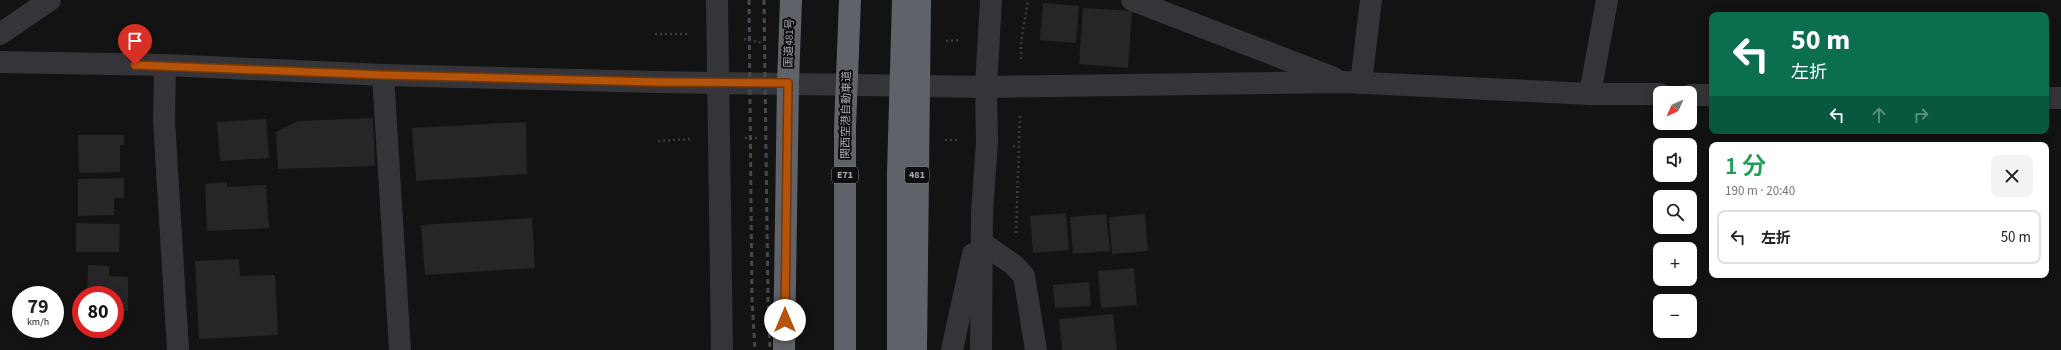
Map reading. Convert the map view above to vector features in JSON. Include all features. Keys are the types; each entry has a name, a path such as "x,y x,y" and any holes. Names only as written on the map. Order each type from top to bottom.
{"highway":[{"name":"国道481号","path":"784,350 788,83 791,0"},
{"name":"関西空港自動車道","path":"845,350 845,127 850,0"},
{"path":"898,350 898,173 903,0"},
{"name":"481","path":"916,350 920,0"}],"street":[{"path":"0,34 50,0"},
{"path":"717,0 722,350"},
{"path":"981,350 982,212 987,142 986,87 991,0"},
{"path":"1132,0 1353,82"},
{"path":"1353,82 1371,0"},
{"path":"1590,94 1607,0"},
{"path":"0,62 165,66 383,75 986,87 1353,82 1590,94 1653,94"},
{"path":"165,66 164,121 178,350"},
{"path":"383,75 400,350"},
{"path":"1697,95 1709,95"},
{"path":"2049,98 2061,98"},
{"path":"952,350 982,212"},
{"path":"982,243 1014,265 1024,276 1036,350"}],"path":[{"path":"1014,265 1020,148 1021,42 1028,0"}],"building":[{"path":"1043,3 1079,6 1076,43 1040,40"},
{"path":"1083,8 1132,11 1128,68 1079,64"},
{"path":"373,118 375,166 278,169 276,132 298,121"},
{"path":"266,119 269,158 220,161 217,122"},
{"path":"526,122 527,174 416,181 412,128"},
{"path":"78,135 124,135 124,145 120,145 120,172 79,173"},
{"path":"124,178 124,198 114,198 114,215 78,216 78,179"},
{"path":"227,182 227,187 266,185 269,228 207,231 205,184"},
{"path":"1066,213 1069,250 1033,253 1030,216"},
{"path":"1106,214 1110,251 1073,254 1070,217"},
{"path":"1145,214 1148,251 1112,254 1109,217"},
{"path":"532,218 535,268 425,275 421,225"},
{"path":"76,223 120,224 119,252 76,252"},
{"path":"239,259 240,276 275,275 278,335 199,339 195,261"},
{"path":"88,265 109,266 109,276 128,277 128,311 124,311 124,286 87,286"},
{"path":"1134,268 1137,305 1101,308 1098,271"},
{"path":"1089,282 1091,306 1055,308 1053,285"},
{"path":"1113,314 1117,350 1062,350 1059,319"}],"railway":[{"path":"749,0 752,300 755,350"},
{"path":"764,0 770,350"}],"route":[{"path":"135,65 383,75 656,82 788,83 785,320"}]}
